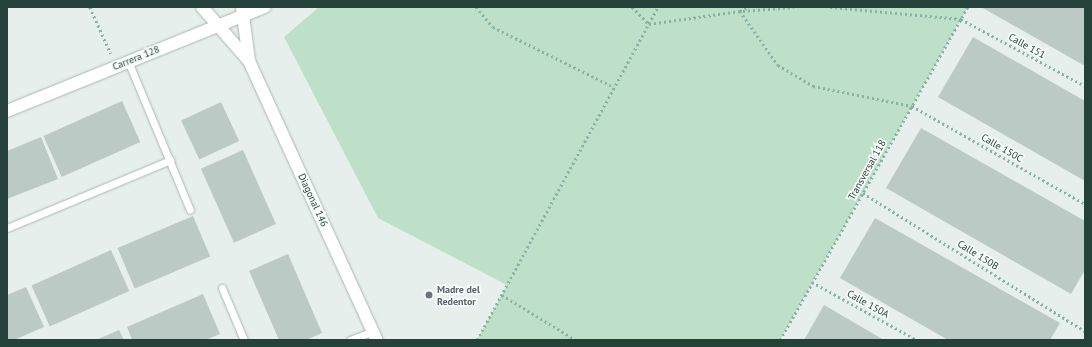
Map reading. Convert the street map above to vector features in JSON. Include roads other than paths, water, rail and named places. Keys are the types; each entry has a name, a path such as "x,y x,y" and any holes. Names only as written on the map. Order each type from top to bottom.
{"street":[{"name":"Diagonal 146","path":"202,7 249,61 375,336"},
{"name":"Carrera 128","path":"7,111 218,26 243,12 265,7"},
{"name":"Diagonal 146","path":"243,12 249,61"}],"lane":[{"path":"128,61 190,210"},
{"path":"7,228 170,160"},
{"path":"222,288 244,340"},
{"path":"350,340 375,336"}],"place":[{"name":"Madre del Redentor","path":"429,295"}]}
